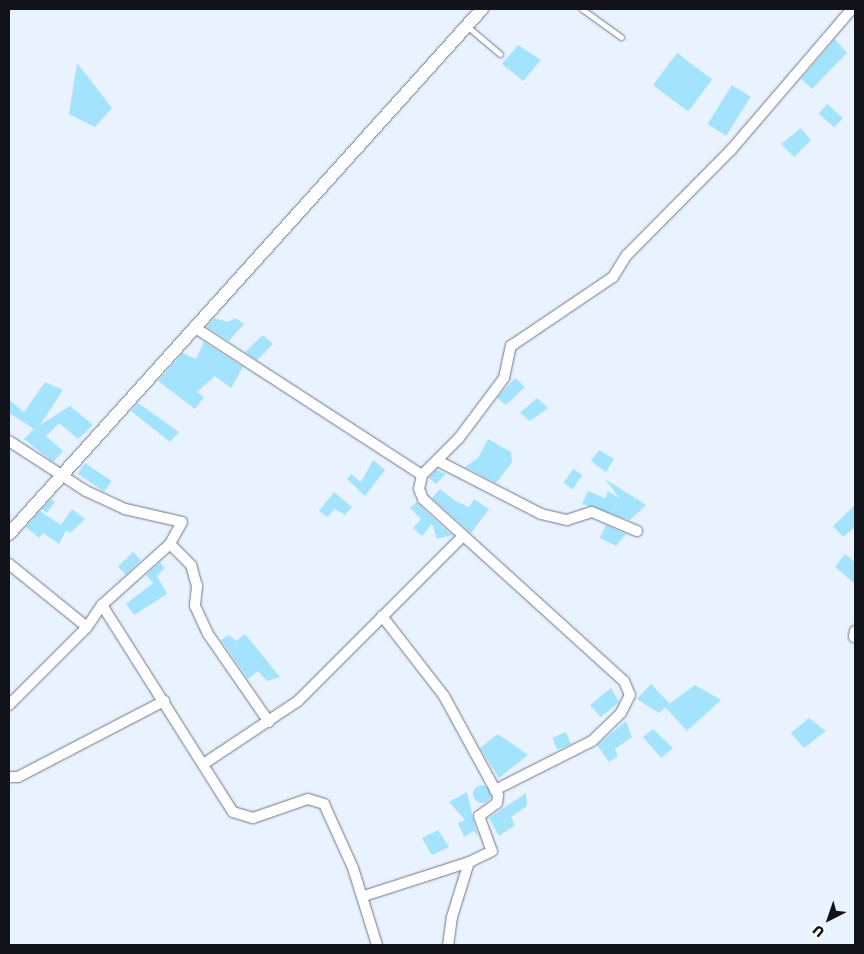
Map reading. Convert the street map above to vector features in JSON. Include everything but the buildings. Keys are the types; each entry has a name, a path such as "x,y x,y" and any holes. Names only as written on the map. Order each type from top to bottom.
{"street":[{"path":"9,534 482,9"},
{"path":"495,790 592,741 621,713 630,695 624,681 423,499 419,489 422,476 438,461 504,378 511,346 613,278 626,255 731,150 852,9"},
{"path":"194,327 422,476"},
{"path":"9,440 62,475 125,509 180,520 170,544 102,606 87,627 9,705"},
{"path":"438,461 542,514 568,520 592,512 637,532"},
{"path":"205,763 298,701 463,536"},
{"path":"170,544 191,565 198,586 195,606 208,634 269,722"},
{"path":"9,564 87,627"},
{"path":"102,606 205,763 227,804 240,816 253,818 308,799 322,802 364,896 377,945"},
{"path":"364,896 469,862 492,851 479,816 496,803 495,790 444,696 382,616"},
{"path":"9,777 18,778 164,701"},
{"path":"448,945 452,917 469,862"}],"lane":[{"path":"582,9 622,37"},
{"path":"467,26 500,54"}]}
